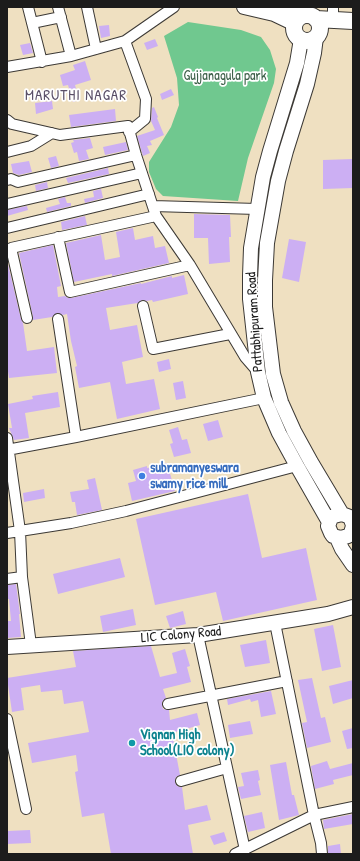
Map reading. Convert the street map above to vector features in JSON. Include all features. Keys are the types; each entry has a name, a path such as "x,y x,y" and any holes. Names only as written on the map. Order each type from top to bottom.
{"main road":[{"path":"309,27 333,13 353,21"},
{"path":"309,27 353,32"}],"street":[{"path":"28,7 42,62"},
{"path":"87,7 96,49"},
{"path":"7,67 71,56 125,42 174,7"},
{"path":"244,7 274,14 309,27"},
{"path":"277,7 309,27"},
{"path":"32,23 59,12 71,56"},
{"name":"Pattabhipuram Road","path":"309,27 270,151 257,210 252,248 250,299 258,372 264,398 279,433 329,522"},
{"name":"Pattabhipuram Road","path":"309,27 314,53 307,84 278,181 268,243 265,274 265,307 273,374 281,402 300,443 351,523"},
{"path":"125,42 146,99 145,119 129,132"},
{"path":"9,123 60,135 128,126 154,211 190,266 230,334 245,357 258,372"},
{"path":"7,152 30,146 52,133"},
{"path":"7,180 11,179 18,182 136,155"},
{"path":"7,204 142,173"},
{"path":"7,228 149,194"},
{"path":"27,318 12,248 154,211 257,210"},
{"path":"58,237 70,292 190,266"},
{"path":"142,306 153,348 230,334"},
{"path":"58,319 76,437"},
{"path":"8,450 264,398"},
{"path":"7,438 20,531 22,577 31,645"},
{"path":"7,532 71,523 126,511 297,466"},
{"path":"337,538 345,538 351,533 351,523 334,516 329,522 329,530 337,538 342,549 353,565"},
{"path":"7,579 22,577"},
{"name":"LIC Colony Road","path":"7,647 198,635 328,614 353,607"},
{"path":"275,623 322,854"},
{"path":"198,635 245,850"},
{"path":"168,704 287,682"},
{"path":"7,719 26,809"},
{"path":"181,781 227,768"},
{"path":"235,854 314,815 353,807"}],"green space":[{"name":"Gujjanagula park","path":"188,22 241,30 261,37 270,50 276,69 274,83 248,158 238,201 163,196 156,189 149,172 149,162 171,127 179,105 177,78 164,36"}],"building":[{"path":"109,25 110,36 101,38 99,26"},
{"path":"155,39 158,46 147,50 144,43"},
{"path":"30,43 33,53 23,55 20,45"},
{"path":"85,61 91,80 75,85 79,100 73,102 68,85 63,86 60,75 75,70 73,65"},
{"path":"171,89 174,95 162,100 160,94"},
{"path":"52,101 53,109 36,114 35,103"},
{"path":"154,107 164,135 150,141 152,145 147,146 150,153 143,156 137,136 155,130 151,121 152,108"},
{"path":"115,109 116,121 71,127 69,115"},
{"path":"90,138 93,148 86,150 89,159 79,161 77,152 74,153 71,143 74,142 73,140"},
{"path":"126,142 128,150 105,155 103,147"},
{"path":"56,156 59,166 51,168 48,158"},
{"path":"353,159 353,188 323,189 323,160"},
{"path":"29,161 32,172 19,175 13,173 11,164"},
{"path":"108,168 109,174 68,183 66,178"},
{"path":"47,182 48,188 36,191 35,185"},
{"path":"101,189 103,198 85,203 84,199 94,197 93,191"},
{"path":"65,197 67,203 71,203 71,206 47,212 46,208 60,204 58,199"},
{"path":"27,206 28,210 7,216 7,210"},
{"path":"194,214 230,215 230,262 209,264 208,238 194,238"},
{"path":"85,216 87,225 62,230 61,222"},
{"path":"133,228 135,240 153,236 155,248 165,246 169,263 112,276 112,274 74,282 66,243 101,235 105,260 120,257 116,232"},
{"path":"289,239 306,242 299,282 282,278"},
{"path":"53,245 61,286 57,287 58,297 65,296 71,298 141,284 172,276 172,278 184,275 188,294 153,302 152,300 142,300 138,303 106,308 110,330 137,325 143,357 122,362 126,384 154,379 160,409 117,419 110,382 79,388 75,367 77,366 67,314 63,315 57,313 52,317 33,320 19,253"},
{"path":"7,260 23,323 27,351 54,347 57,373 9,378 7,365"},
{"path":"169,359 171,369 159,372 157,362"},
{"path":"183,381 186,398 176,400 173,383"},
{"path":"58,392 60,407 25,413 29,438 14,440 9,428 12,428 8,404 33,399 32,396"},
{"path":"218,420 223,437 208,441 203,424"},
{"path":"178,427 182,440 187,439 191,453 174,457 170,444 173,443 169,430"},
{"path":"167,463 175,491 132,501 128,483 136,481 133,470"},
{"path":"95,478 102,510 77,515 75,502 72,502 70,492 89,489 87,480"},
{"path":"44,489 45,498 24,502 23,493"},
{"path":"248,494 262,558 306,548 317,600 223,621 216,592 155,605 136,519"},
{"path":"120,558 125,577 58,594 53,574"},
{"path":"16,584 21,637 7,638 7,621 11,621 9,599 7,599 7,585"},
{"path":"133,609 136,625 103,632 100,616"},
{"path":"183,611 186,624 170,628 166,616"},
{"path":"333,625 341,667 322,671 314,629"},
{"path":"266,640 270,663 245,667 240,645"},
{"name":"Vignan High School(LIO colony)","path":"151,646 160,677 177,673 172,653 185,649 190,666 187,667 191,682 163,689 166,698 162,702 162,705 163,709 169,710 170,720 197,713 200,725 172,733 180,775 176,777 175,782 177,786 182,787 185,810 207,805 211,820 188,825 193,854 111,854 104,813 82,817 75,772 78,771 76,755 32,763 28,743 89,732 83,701 64,704 62,690 41,692 40,685 21,688 24,710 12,712 7,678 76,667 73,651"},
{"path":"312,678 321,718 325,717 331,742 307,748 302,723 307,722 298,680"},
{"path":"353,680 353,698 333,704 329,686"},
{"path":"271,691 276,714 261,717 258,700 251,702 250,699 228,705 227,699"},
{"path":"250,721 253,734 230,738 228,725"},
{"path":"353,728 353,748 347,749 342,731"},
{"path":"327,761 330,769 353,763 353,775 333,780 334,784 315,789 311,766"},
{"path":"286,762 292,795 294,795 299,815 279,820 270,765"},
{"path":"258,770 260,780 258,781 261,795 241,799 238,787 244,786 241,773"},
{"path":"262,812 265,828 248,832 244,816"},
{"path":"353,814 353,824 324,829 323,820"},
{"path":"30,830 31,843 7,844 7,831"},
{"path":"224,832 227,841 214,845 210,836"},
{"path":"340,844 341,854 328,854 328,846"}],"place":[{"name":"subramanyeswara swamy rice mill","path":"142,476"},
{"name":"Vignan High School(LIO colony)","path":"132,743"}],"district":[{"name":"MARUTHI NAGAR","path":"76,96"}]}
